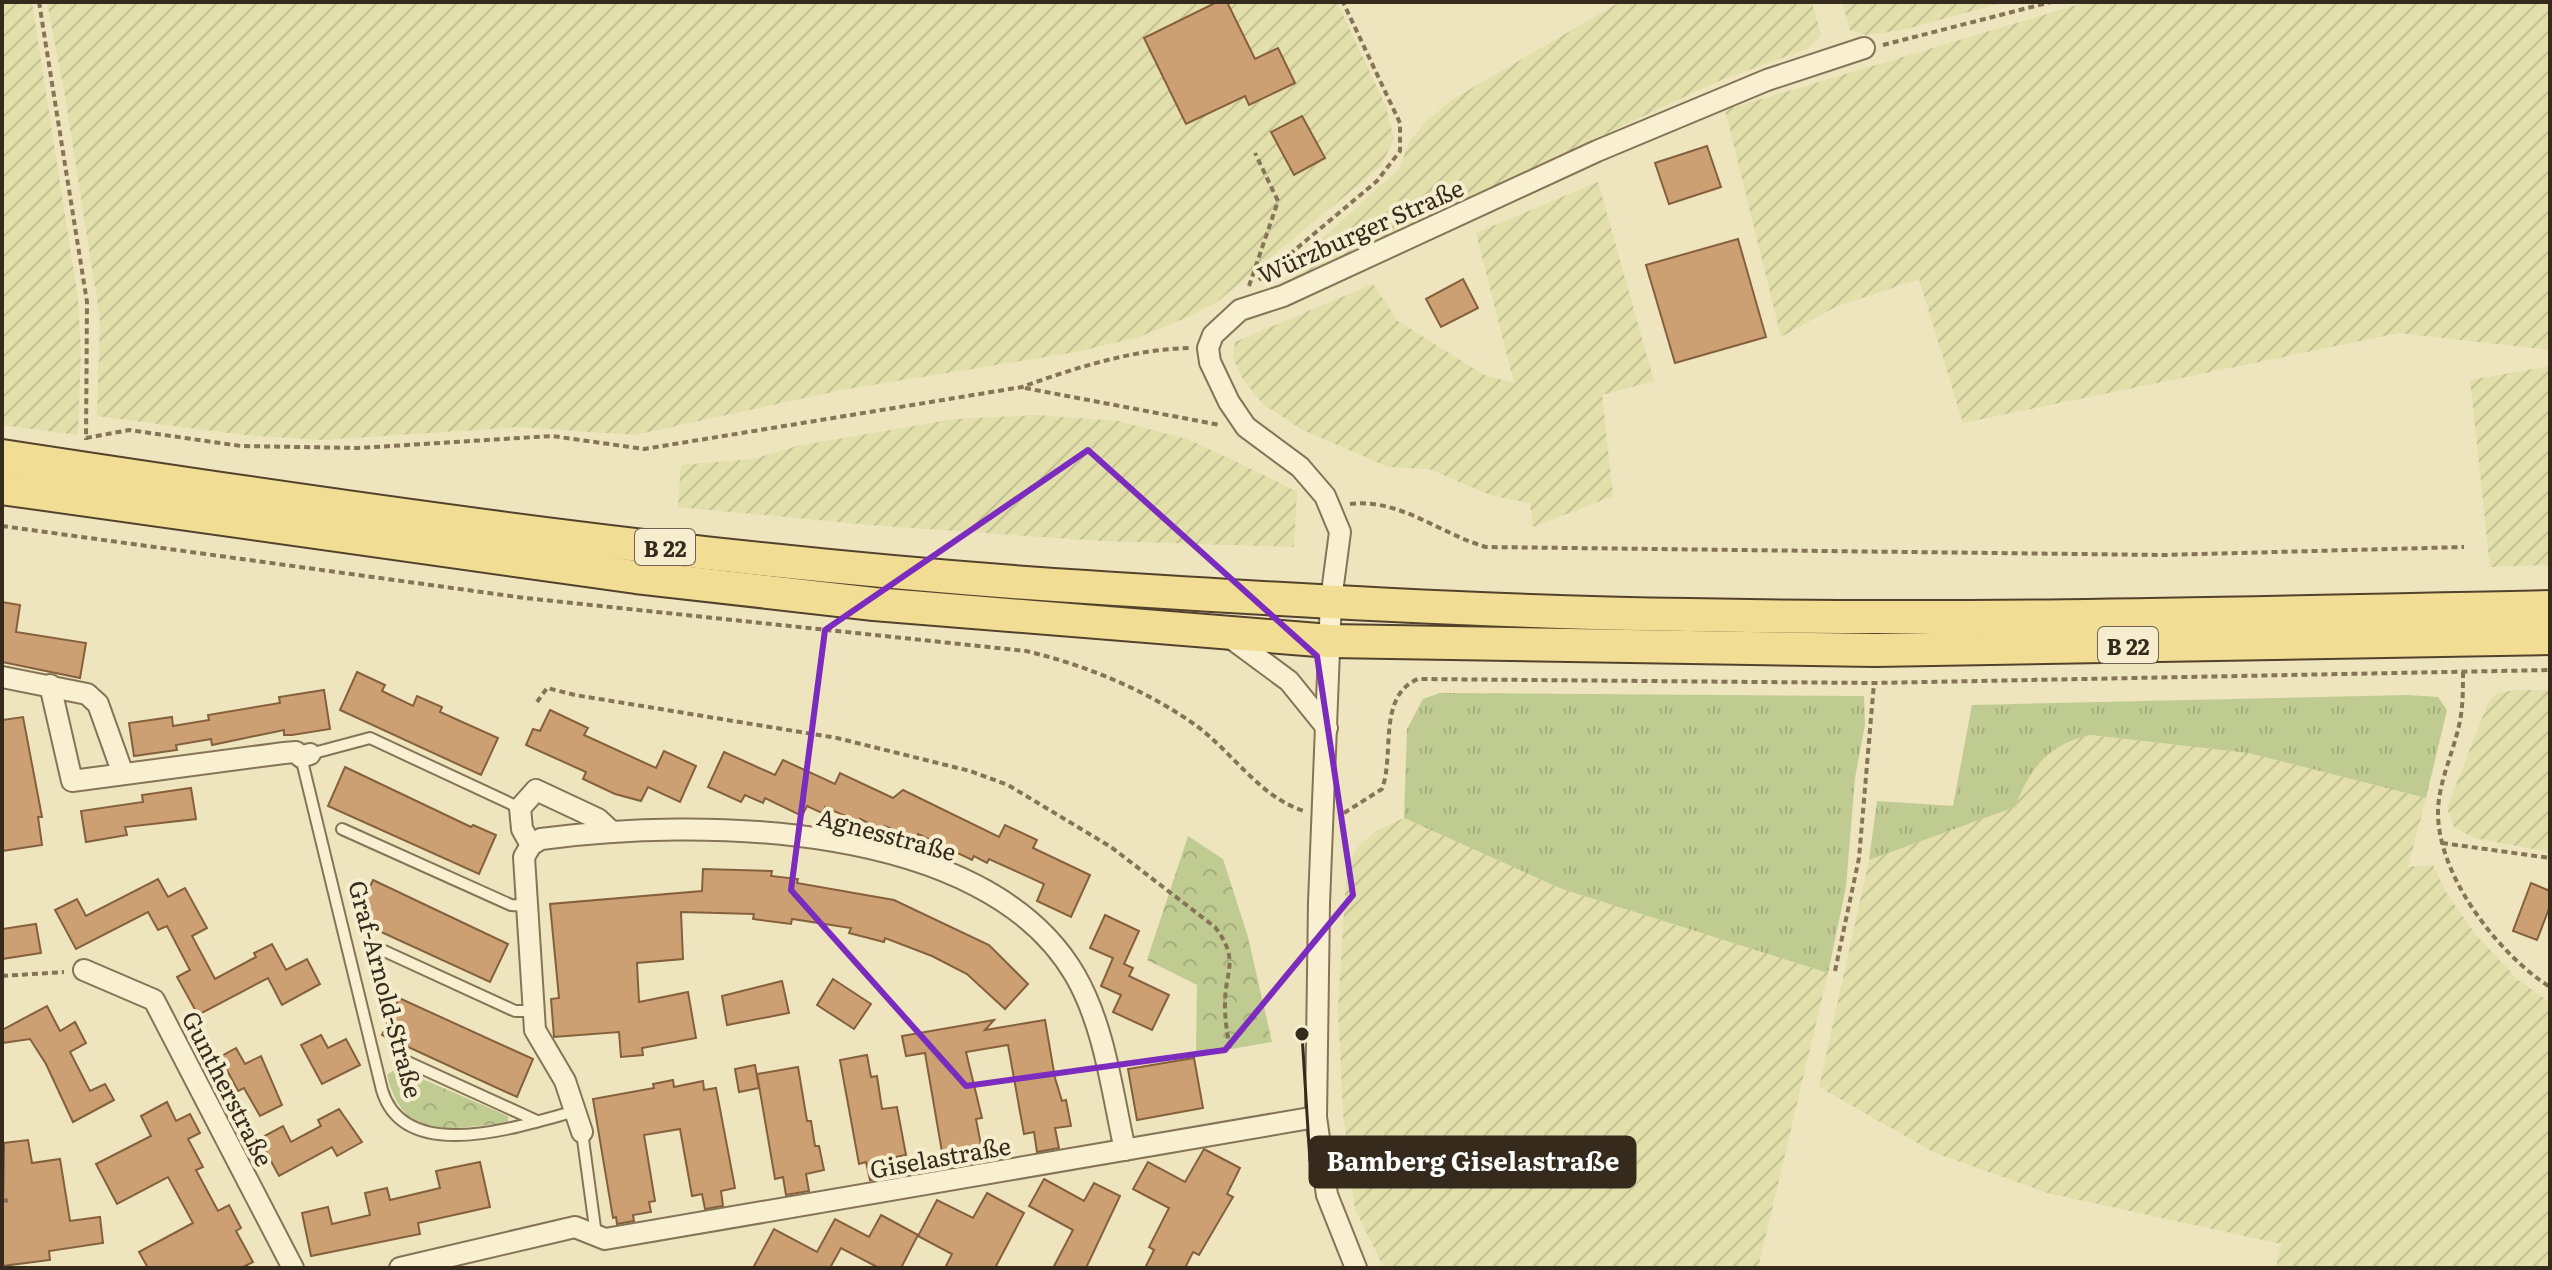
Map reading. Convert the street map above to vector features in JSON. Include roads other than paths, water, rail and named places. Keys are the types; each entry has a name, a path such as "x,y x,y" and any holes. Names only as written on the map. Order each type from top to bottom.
{"main road":[{"name":"B 22","path":"2,456 86,454 640,545 879,571 1084,587 1689,615 1875,617 2550,607"},
{"name":"B 22","path":"2,488 636,577 874,604 1330,641 1875,650 2550,638"}],"street":[{"name":"Würzburger Straße","path":"1331,600 1340,532 1332,507 1300,467 1246,427 1229,402 1210,362 1208,348 1213,335 1240,310 1283,296 1682,115 1767,80 1864,48"},
{"path":"1331,600 1317,963 1316,1117 1327,1195 1356,1268"},
{"path":"1226,634 1289,681 1327,728"},
{"path":"2,677 87,694 98,704 123,774"},
{"path":"50,685 72,781 284,753 296,752 305,756"},
{"path":"582,1132 565,1081 541,1044 532,1011 524,857 531,845 522,829 524,802 536,790 598,819 611,831"},
{"name":"Agnesstraße","path":"531,845 541,839 611,831 734,828 801,836 922,864 1001,901 1036,927 1074,974 1098,1034 1125,1150"},
{"name":"Guntherstraße","path":"84,970 154,1000 293,1268"},
{"name":"Giselastraße","path":"400,1268 575,1227 605,1239 1316,1117"}],"lane":[{"path":"305,756 370,738 524,802"},
{"name":"Graf-Arnold-Straße","path":"305,756 386,1102 406,1125 421,1133 449,1135 510,1128 576,1111"},
{"path":"342,829 511,905 526,906"},
{"path":"369,944 515,1011 532,1011"},
{"path":"399,1058 537,1121"},
{"path":"582,1132 596,1235"}],"place":[{"name":"Bamberg Giselastraße","path":"1302,1034"}]}
